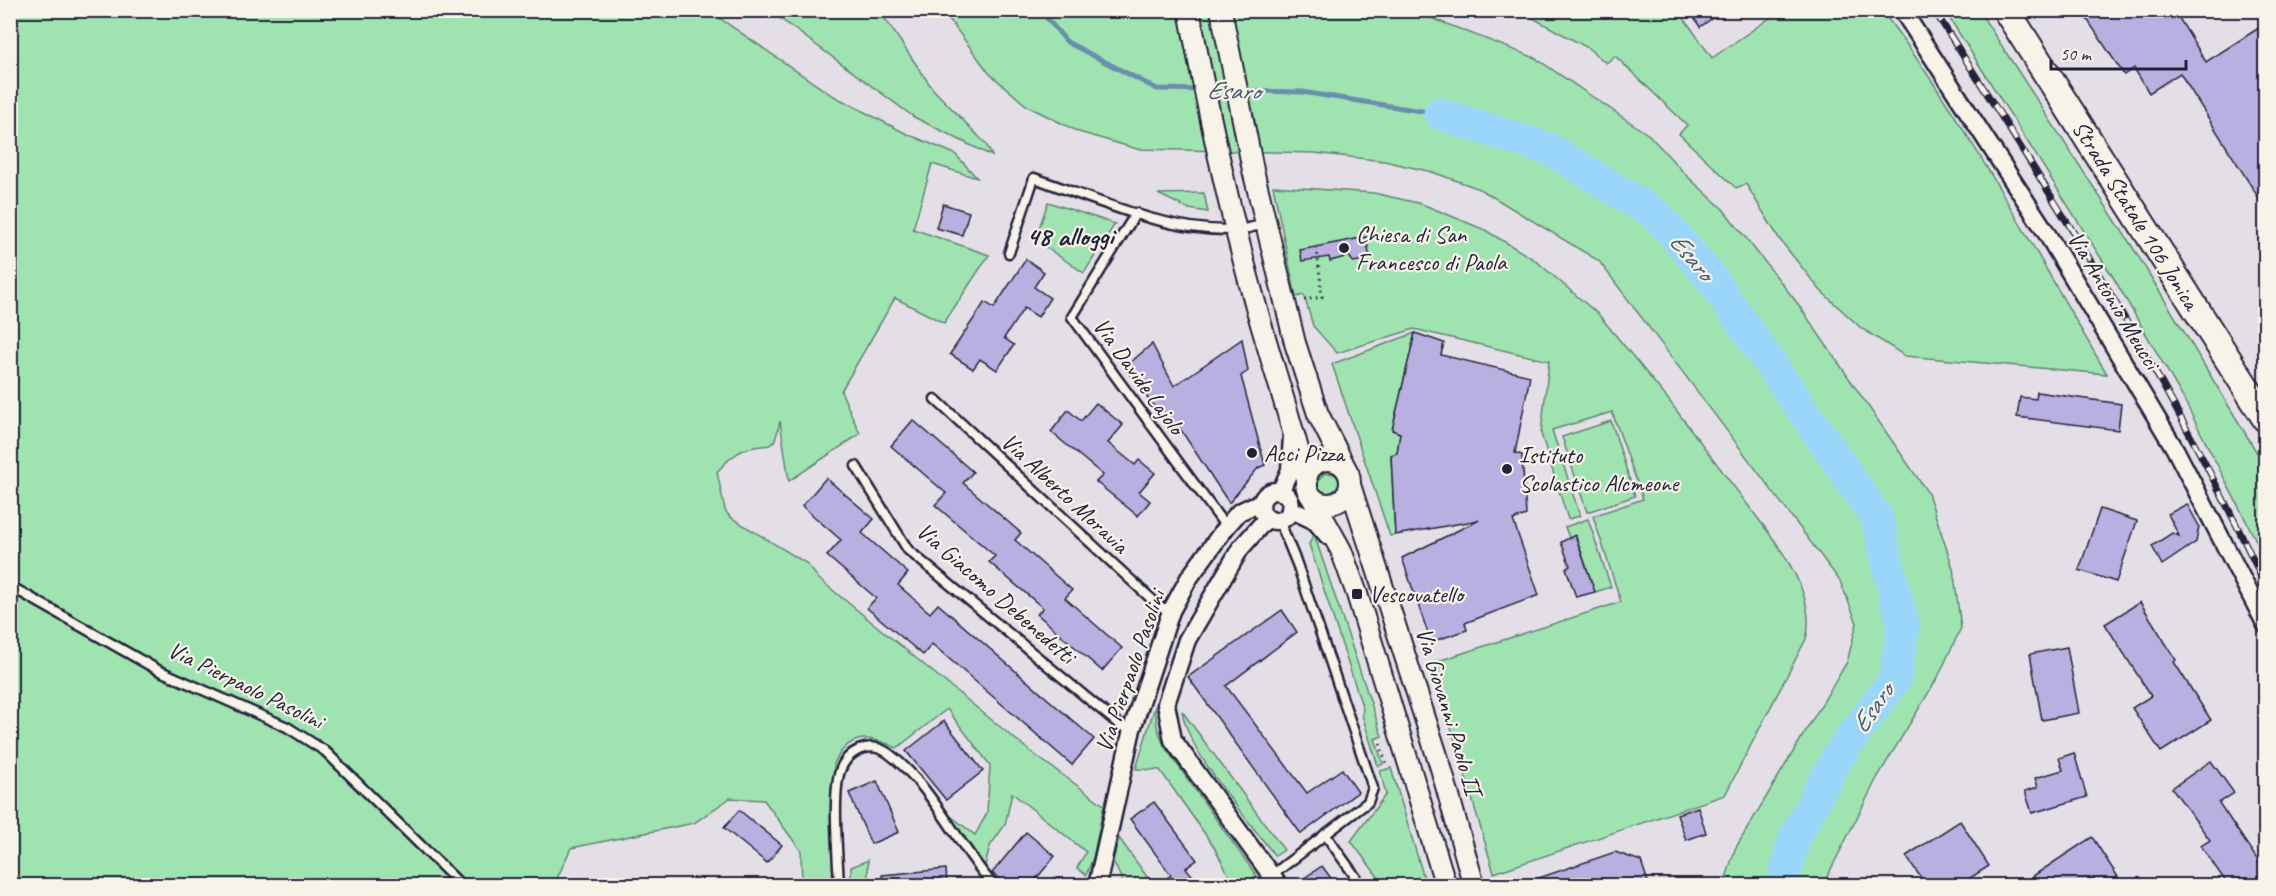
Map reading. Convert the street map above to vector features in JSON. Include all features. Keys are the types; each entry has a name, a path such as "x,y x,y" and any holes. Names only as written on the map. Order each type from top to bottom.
{"main road":[{"name":"Strada Statale 106 Jonica","path":"2006,10 2263,410"}],"street":[{"path":"1189,10 1236,230 1309,490 1341,550 1446,885"},
{"name":"Via Giovanni Paolo II","path":"1221,10 1265,224 1295,343 1318,414 1348,477 1441,768 1474,885"},
{"name":"Via Antonio Meucci","path":"1902,10 2044,229 2175,449 2265,625"},
{"path":"1276,880 1173,740 1166,704 1173,676 1192,631 1239,549 1274,512 1289,500 1280,492 1290,470 1292,423"},
{"path":"1334,461 1348,477 1344,498 1331,504 1323,504 1309,490 1310,470 1321,462 1334,461"},
{"name":"Via Pierpaolo Pasolini","path":"1097,885 1132,729 1171,611 1189,578 1239,512 1274,512"},
{"path":"1274,512 1314,521 1341,550"}],"lane":[{"path":"1009,253 1034,178 1136,213 1199,229 1236,230 1265,224"},
{"name":"Via Davide Lajolo","path":"1136,213 1072,317 1226,527"},
{"name":"Via Alberto Moravia","path":"935,399 1159,606 1171,611"},
{"name":"Via Giacomo Debenedetti","path":"856,466 908,550 1121,726 1132,729"},
{"path":"1274,512 1297,564 1373,788 1368,802 1325,834 1276,880"},
{"name":"Via Pierpaolo Pasolini","path":"10,586 158,670 287,727 325,751 462,885"},
{"path":"838,885 840,771 850,754 857,750 873,748 888,753 911,777 994,885"},
{"path":"1325,834 1362,885"}],"path":[{"path":"1300,300 1322,297 1317,249"},
{"path":"1380,744 1386,764"}],"green space":[{"path":"1392,10 1426,16 1535,58 1649,135 1688,177 1723,209 1798,304 1928,493 1953,568 1961,628 1938,677 1877,778 1823,885 1724,885 1735,849 1847,662 1857,623 1840,581 1599,261 1480,189 1432,172 1384,161 1315,153 1137,149 1079,132 1027,106 989,73 943,11"},
{"path":"10,11 709,11 830,94 905,133 955,154 977,178 932,164 913,229 989,255 944,323 895,298 841,391 860,434 789,481 780,421 773,443 741,451 717,472 725,510 730,517 806,563 819,579 1031,752 1104,805 1093,858 1086,875 1077,868 1086,852 1012,793 1005,825 990,846 985,866 947,813 975,835 987,813 990,765 947,709 897,748 868,739 853,742 840,754 834,764 833,885 802,885 801,851 764,800 730,798 694,823 571,848 554,885 11,885"},
{"path":"770,11 880,11 932,88 986,144 992,156 914,117"},
{"path":"1520,11 1679,11 1712,58 1780,11 1882,11 1972,143 2107,374 1905,356 1861,328 1820,290 1780,240 1746,184 1736,188 1679,134 1687,125 1615,56 1606,63 1588,48"},
{"path":"1945,11 1979,11 2137,254 2265,466 2265,558 2182,396 2113,277"},
{"path":"1273,186 1374,193 1422,204 1485,230 1535,260 1599,315 1667,398 1775,541 1796,575 1805,600 1808,613 1806,639 1725,795 1494,873 1432,663 1621,602 1593,516 1643,499 1612,412 1552,430 1580,516 1568,519 1541,434 1549,361 1414,329 1337,353 1313,326 1304,295 1296,297"},
{"path":"1204,193 1208,212 1189,209 1158,194"},
{"path":"1048,202 1115,224 1084,273 1035,240"},
{"path":"1415,333 1392,430 1400,433 1397,453 1391,455 1395,535 1390,536 1332,364"},
{"path":"1611,421 1635,496 1587,512 1562,437"},
{"path":"1329,473 1337,476 1340,484 1337,492 1329,495 1321,492 1318,484 1321,476"},
{"path":"1588,519 1611,587 1595,592 1576,536 1569,538 1565,527"},
{"path":"1314,534 1382,736 1375,739 1383,764 1378,766 1362,715 1363,709 1309,544"},
{"path":"1155,706 1157,726 1164,746 1263,885 1234,885 1214,847 1160,770 1136,769"},
{"path":"1182,711 1284,850 1275,856 1207,766 1195,746"},
{"path":"1391,768 1426,885 1384,885 1351,841 1386,794 1380,771"},
{"path":"1119,838 1153,885 1121,885 1122,880 1113,861"},
{"path":"868,860 868,885 851,885 851,867"}],"building":[{"path":"1689,10 1724,10 1700,27"},
{"path":"2081,10 2174,10 2206,62 2265,24 2265,208 2180,73 2149,93 2134,68 2124,75"},
{"path":"943,204 969,212 962,235 936,228"},
{"name":"Chiesa di San Francesco di Paola","path":"1366,237 1370,259 1353,262 1349,256 1330,261 1329,257 1302,261 1300,250"},
{"path":"1026,259 1044,272 1034,287 1050,298 1038,317 1024,308 1004,338 1014,345 997,370 980,359 973,369 950,354 985,302 994,308"},
{"path":"1415,333 1444,343 1441,355 1530,376 1515,453 1522,455 1526,515 1513,520 1539,595 1465,623 1467,630 1431,642 1402,558 1479,520 1395,535 1391,455 1397,453 1400,433 1392,430"},
{"path":"1242,339 1248,371 1241,376 1265,465 1258,468 1229,503 1177,424 1170,429 1125,367 1152,344 1174,386"},
{"path":"2037,392 2121,404 2118,430 2017,417 2020,397 2036,399"},
{"path":"1096,403 1123,425 1108,443 1135,465 1139,460 1155,473 1139,492 1150,501 1138,516 1096,482 1103,475 1051,432 1068,410 1081,421"},
{"path":"913,420 973,472 963,483 1021,533 1015,540 1072,590 1065,598 1122,648 1102,671 1037,614 1043,608 989,562 995,556 935,505 946,493 891,446"},
{"path":"826,478 874,519 862,533 908,573 898,585 930,613 938,604 1094,739 1072,765 932,644 923,655 867,608 876,598 827,556 841,540 802,506"},
{"path":"2187,504 2199,526 2196,542 2162,565 2152,546 2172,533 2179,536 2168,514"},
{"path":"2100,509 2137,521 2116,582 2079,570"},
{"path":"1575,535 1595,592 1576,597 1566,568 1570,566 1561,542"},
{"path":"2140,602 2176,660 2174,662 2211,720 2161,752 2132,708 2151,696 2105,624"},
{"path":"1282,610 1297,632 1226,686 1307,793 1342,769 1358,792 1301,834 1188,677"},
{"path":"2067,647 2079,713 2042,720 2030,654"},
{"path":"944,721 983,771 946,800 906,751"},
{"path":"2074,753 2087,797 2032,813 2025,791 2038,787 2035,778 2063,770 2059,758"},
{"path":"2211,761 2234,793 2219,803 2265,871 2265,885 2228,885 2201,846 2210,840 2172,788"},
{"path":"877,781 899,832 871,844 849,793"},
{"path":"1154,802 1197,860 1186,868 1200,885 1157,885 1171,875 1130,819"},
{"path":"1698,807 1706,833 1686,840 1677,814"},
{"path":"739,810 782,845 767,863 724,828"},
{"path":"1960,821 1989,866 1959,885 1926,885 1906,856"},
{"path":"1026,832 1055,856 1031,885 1008,885 992,873"},
{"path":"2092,837 2118,877 2105,885 2040,885 2033,876"},
{"path":"1615,852 1641,861 1649,885 1524,885 1524,883"},
{"path":"1322,866 1336,885 1294,885"},
{"path":"946,869 947,885 883,885 882,875"}],"waterway":[{"name":"Esaro","path":"1040,10 1067,42 1157,89 1302,92 1440,114"},
{"name":"Esaro","path":"1440,114 1551,150 1657,215 1711,278 1877,518 1903,627 1895,679 1838,756 1794,839 1782,886"}],"railway":[{"path":"1934,10 2110,293 2192,438 2266,587"}],"place":[{"name":"Chiesa di San Francesco di Paola","path":"1344,248"},
{"name":"Acci Pizza","path":"1252,453"},
{"name":"Istituto Scolastico Alcmeone","path":"1507,469"},
{"name":"Vescovatello","path":"1357,594"}],"district":[{"name":"48 alloggi","path":"1070,236"}]}
